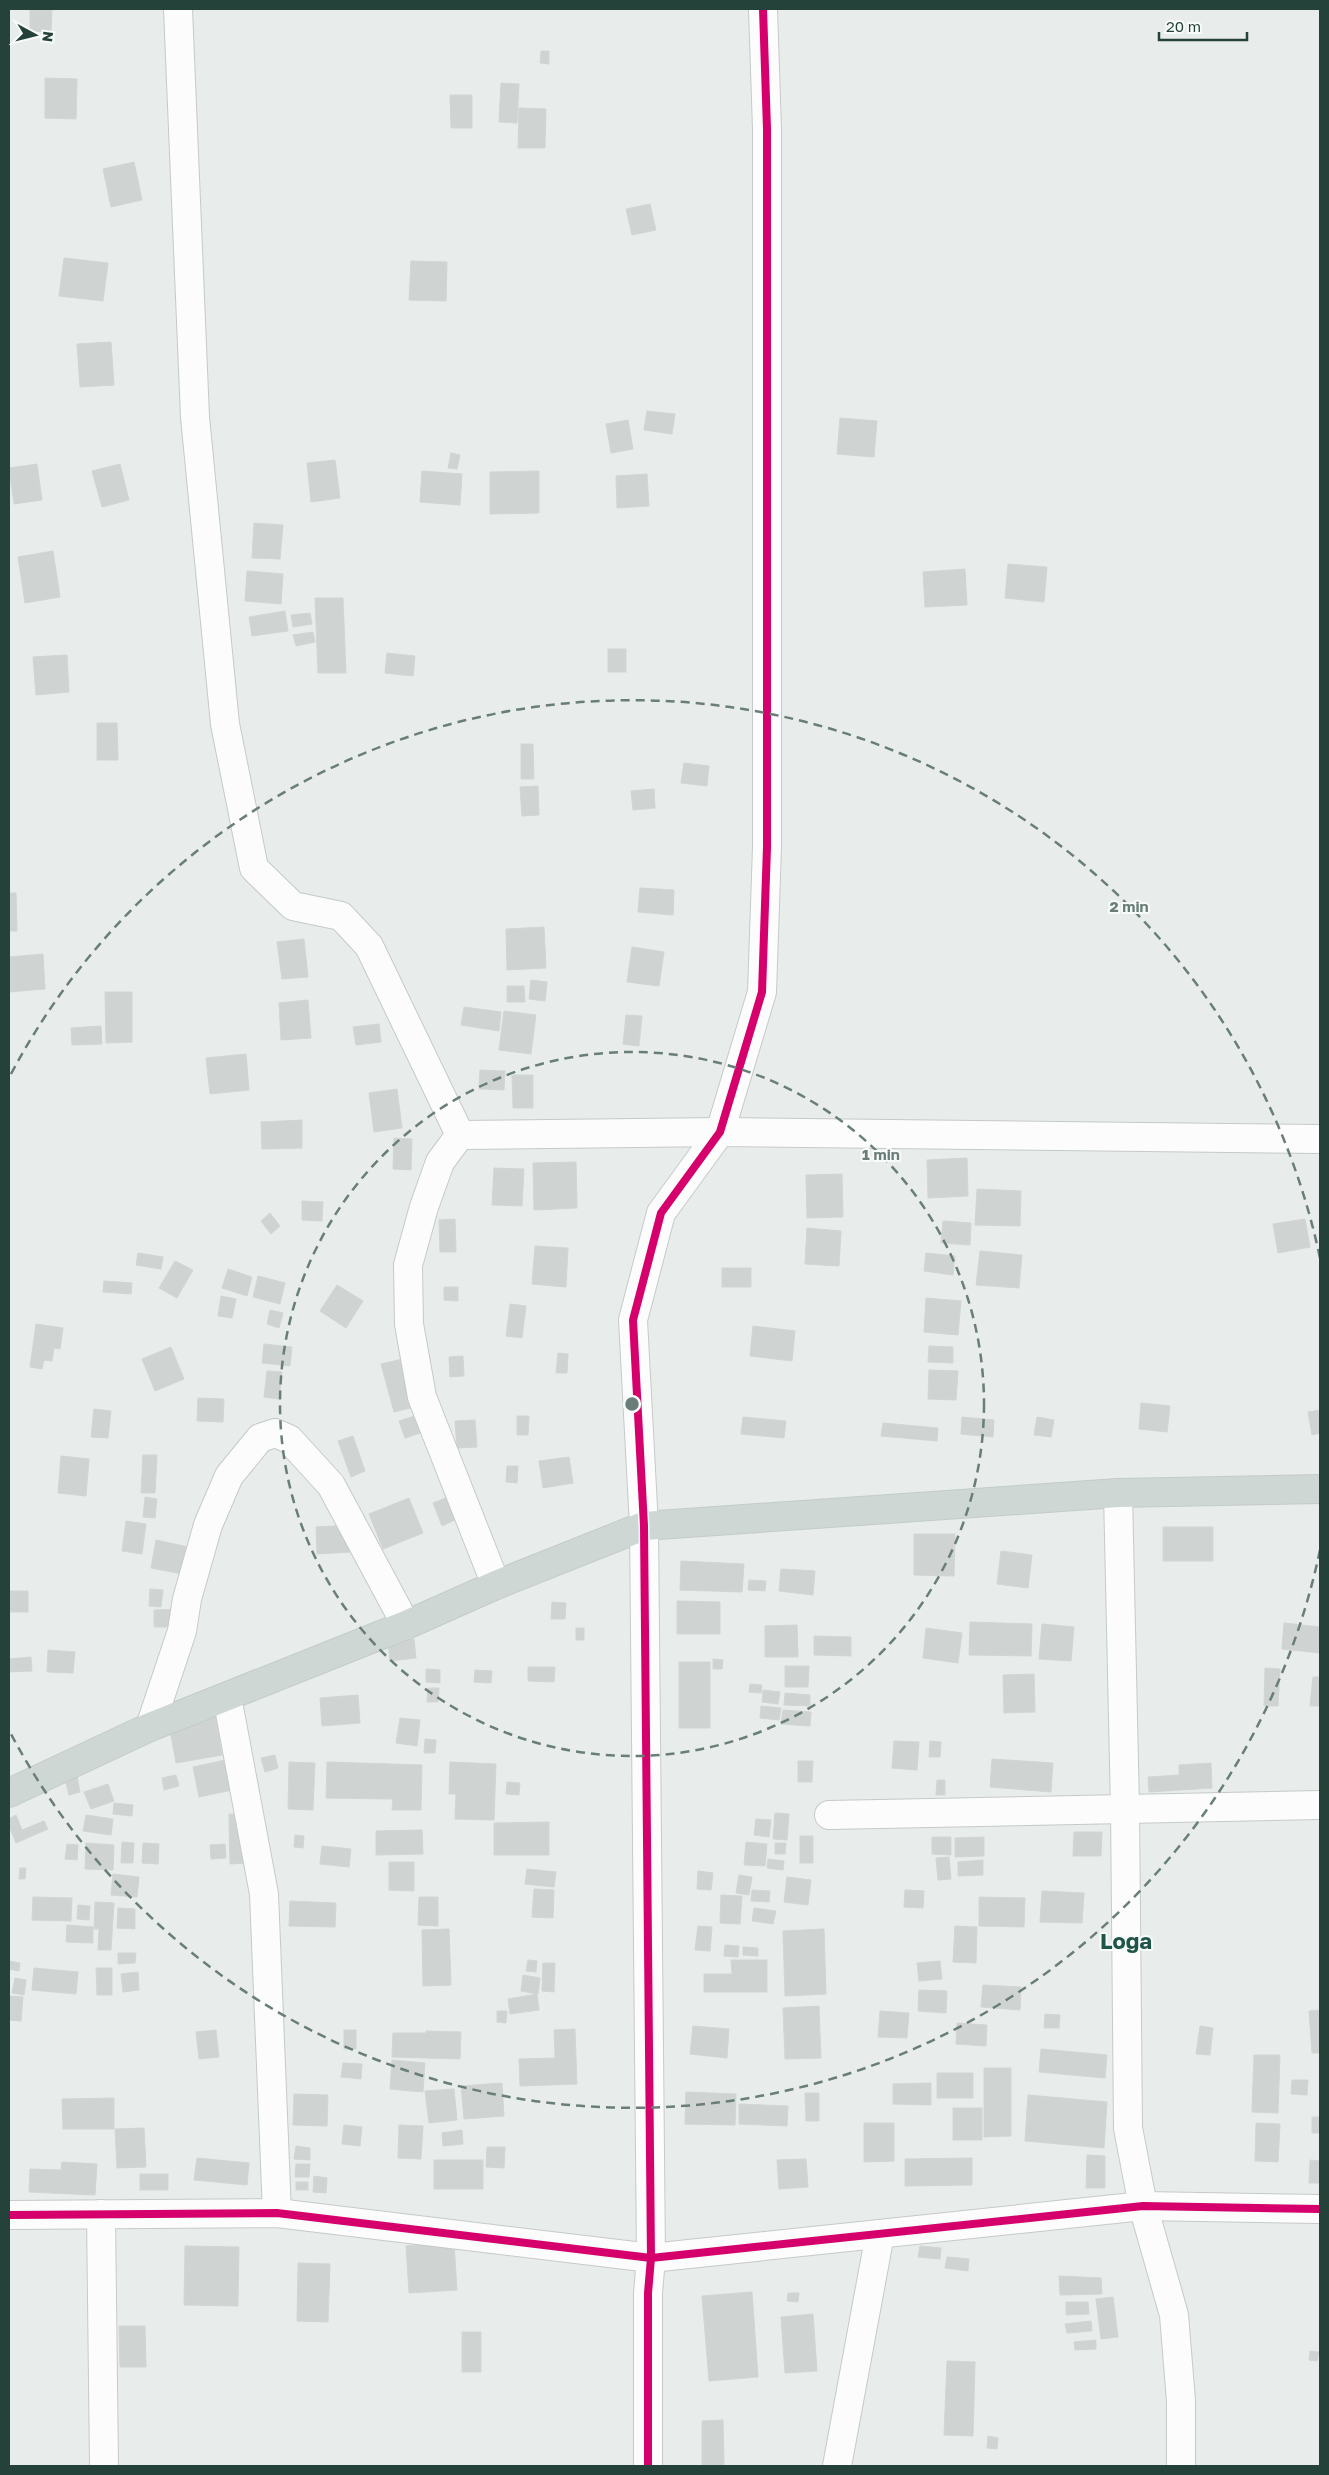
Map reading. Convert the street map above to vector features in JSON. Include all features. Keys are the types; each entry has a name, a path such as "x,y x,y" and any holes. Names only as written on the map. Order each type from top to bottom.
{"main road":[{"path":"9,1793 150,1727 406,1625 496,1585 644,1526 1118,1493 1320,1489"}],"street":[{"path":"178,9 195,417 225,724 254,868 293,906 341,916 368,946 460,1136"},
{"path":"648,2466 648,2293 651,2258 644,1526 633,1320 661,1213 720,1132 762,992 767,847 767,129 763,9"},
{"path":"460,1136 720,1132 1320,1139"},
{"path":"460,1136 440,1162 424,1207 408,1265 409,1324 422,1397 496,1585"},
{"path":"150,1727 182,1631 187,1599 208,1525 229,1476 260,1438 275,1433 289,1439 331,1485 406,1625"},
{"path":"1118,1493 1125,1808 1128,2128 1143,2206 1174,2315 1181,2401 1181,2466"},
{"path":"227,1697 264,1894 277,2212"},
{"path":"829,1815 1320,1804"},
{"path":"9,2215 277,2212 651,2258 1143,2206 1320,2209"},
{"path":"101,2214 104,2466"},
{"path":"837,2466 880,2234"}],"building":[{"path":"30,9 52,9 51,32 30,31"},
{"path":"541,51 549,51 549,64 540,63"},
{"path":"45,78 77,79 76,119 45,118"},
{"path":"501,83 519,84 517,123 499,122"},
{"path":"450,95 472,95 472,128 451,128"},
{"path":"519,108 546,109 545,148 518,148"},
{"path":"134,162 142,200 111,207 103,169"},
{"path":"650,204 656,230 632,235 626,209"},
{"path":"64,258 108,263 103,301 59,296"},
{"path":"411,261 447,262 446,301 409,300"},
{"path":"111,342 114,385 80,387 77,344"},
{"path":"647,411 675,414 672,434 644,430"},
{"path":"840,418 877,421 874,457 837,454"},
{"path":"628,420 633,449 611,453 606,424"},
{"path":"451,453 460,455 457,469 448,468"},
{"path":"335,460 340,498 311,502 307,463"},
{"path":"37,464 42,500 14,504 9,468"},
{"path":"120,464 129,500 102,507 92,471"},
{"path":"422,471 462,474 460,505 420,502"},
{"path":"539,471 539,513 490,514 490,472"},
{"path":"647,474 649,506 617,508 616,476"},
{"path":"254,523 283,525 280,559 252,558"},
{"path":"53,551 60,597 25,603 18,557"},
{"path":"1008,564 1047,567 1044,602 1005,598"},
{"path":"965,569 967,605 925,607 923,572"},
{"path":"247,571 283,574 281,604 245,601"},
{"path":"315,598 343,598 346,673 318,673"},
{"path":"285,611 288,631 252,636 249,617"},
{"path":"310,613 312,624 293,627 291,615"},
{"path":"313,632 315,642 296,646 293,635"},
{"path":"608,649 626,649 626,672 608,672"},
{"path":"387,653 415,656 413,676 385,673"},
{"path":"67,655 69,692 36,695 33,657"},
{"path":"97,723 117,723 118,760 97,760"},
{"path":"521,744 533,744 534,779 521,779"},
{"path":"684,763 709,766 707,786 681,783"},
{"path":"538,786 539,815 522,816 520,787"},
{"path":"654,789 655,808 633,810 631,791"},
{"path":"640,888 674,890 673,915 638,912"},
{"path":"9,893 16,893 17,931 9,931"},
{"path":"544,927 546,968 507,970 506,929"},
{"path":"304,939 308,977 282,979 277,942"},
{"path":"632,947 664,952 659,986 627,982"},
{"path":"43,954 45,989 9,992 9,957"},
{"path":"531,980 547,982 545,1001 529,999"},
{"path":"507,986 524,986 525,1002 507,1002"},
{"path":"105,992 132,992 132,1042 106,1043"},
{"path":"308,1000 311,1038 281,1040 279,1003"},
{"path":"464,1007 501,1012 499,1031 461,1025"},
{"path":"504,1011 536,1015 531,1054 499,1050"},
{"path":"626,1015 642,1016 639,1046 623,1044"},
{"path":"379,1024 381,1042 356,1045 353,1027"},
{"path":"101,1026 102,1044 72,1045 71,1028"},
{"path":"246,1054 249,1090 210,1094 206,1058"},
{"path":"480,1070 505,1071 504,1090 479,1089"},
{"path":"512,1075 533,1075 533,1108 513,1108"},
{"path":"397,1089 402,1128 374,1132 369,1093"},
{"path":"302,1120 302,1148 262,1149 261,1122"},
{"path":"394,1138 412,1139 411,1170 393,1169"},
{"path":"967,1158 968,1196 928,1198 927,1160"},
{"path":"576,1162 577,1208 534,1210 533,1163"},
{"path":"494,1168 524,1169 522,1206 492,1205"},
{"path":"842,1174 843,1217 807,1218 806,1175"},
{"path":"977,1189 1021,1191 1020,1226 975,1225"},
{"path":"302,1201 323,1202 322,1221 302,1220"},
{"path":"270,1213 280,1226 271,1234 261,1221"},
{"path":"455,1219 456,1252 440,1252 439,1220"},
{"path":"1305,1219 1310,1247 1278,1253 1273,1224"},
{"path":"943,1221 971,1223 970,1245 941,1243"},
{"path":"807,1228 841,1231 839,1266 805,1264"},
{"path":"535,1246 568,1248 566,1287 532,1284"},
{"path":"980,1251 1022,1255 1019,1288 976,1285"},
{"path":"138,1253 163,1257 161,1269 136,1265"},
{"path":"926,1253 955,1256 953,1275 924,1271"},
{"path":"175,1261 193,1270 177,1298 159,1288"},
{"path":"722,1268 751,1268 751,1287 722,1287"},
{"path":"228,1269 252,1277 247,1296 222,1288"},
{"path":"258,1276 285,1283 280,1304 253,1297"},
{"path":"104,1281 132,1283 131,1294 103,1292"},
{"path":"337,1285 363,1301 346,1328 320,1311"},
{"path":"444,1287 458,1287 458,1301 444,1300"},
{"path":"221,1296 236,1299 232,1318 218,1316"},
{"path":"926,1298 961,1301 958,1335 924,1332"},
{"path":"510,1304 526,1306 522,1338 506,1336"},
{"path":"270,1310 283,1313 279,1328 267,1324"},
{"path":"36,1324 63,1328 60,1349 54,1348 52,1361 44,1360 42,1369 30,1367"},
{"path":"753,1326 795,1331 792,1361 750,1356"},
{"path":"264,1344 292,1347 290,1366 262,1363"},
{"path":"929,1346 953,1347 953,1363 928,1362"},
{"path":"171,1347 184,1379 155,1391 142,1359"},
{"path":"558,1353 568,1354 567,1373 556,1373"},
{"path":"463,1356 464,1376 450,1377 449,1357"},
{"path":"411,1357 423,1405 394,1412 381,1364"},
{"path":"929,1370 958,1371 956,1400 928,1399"},
{"path":"267,1371 282,1372 279,1399 264,1397"},
{"path":"198,1398 224,1399 223,1422 197,1421"},
{"path":"1141,1403 1170,1406 1167,1432 1139,1429"},
{"path":"94,1409 111,1411 108,1438 91,1437"},
{"path":"1320,1410 1320,1433 1312,1435 1308,1412"},
{"path":"427,1412 433,1429 405,1438 399,1421"},
{"path":"517,1416 529,1416 528,1435 517,1435"},
{"path":"743,1417 786,1421 784,1438 741,1434"},
{"path":"962,1417 994,1420 993,1437 961,1434"},
{"path":"1037,1417 1054,1420 1051,1437 1034,1435"},
{"path":"475,1420 477,1447 457,1448 455,1421"},
{"path":"883,1423 938,1428 937,1441 881,1436"},
{"path":"353,1436 365,1471 351,1477 338,1441"},
{"path":"143,1455 157,1455 155,1493 141,1493"},
{"path":"61,1456 89,1459 86,1496 58,1493"},
{"path":"569,1457 573,1483 543,1488 539,1461"},
{"path":"507,1466 518,1466 517,1483 506,1482"},
{"path":"145,1497 157,1499 155,1518 143,1517"},
{"path":"448,1497 457,1519 442,1526 433,1503"},
{"path":"409,1498 423,1533 383,1549 369,1514"},
{"path":"126,1521 146,1524 142,1554 122,1551"},
{"path":"350,1525 351,1552 317,1554 316,1527"},
{"path":"1163,1527 1213,1527 1213,1561 1163,1561"},
{"path":"914,1534 955,1534 954,1576 914,1575"},
{"path":"156,1540 193,1548 188,1575 151,1568"},
{"path":"1001,1551 1032,1555 1028,1588 997,1584"},
{"path":"681,1561 744,1564 742,1592 680,1590"},
{"path":"781,1569 815,1571 813,1595 779,1591"},
{"path":"749,1580 766,1581 765,1591 748,1590"},
{"path":"150,1589 163,1590 161,1607 149,1606"},
{"path":"9,1591 28,1591 28,1612 9,1612"},
{"path":"677,1601 720,1602 720,1634 677,1634"},
{"path":"552,1602 566,1603 565,1619 551,1619"},
{"path":"180,1609 181,1627 154,1627 154,1610"},
{"path":"970,1622 1032,1624 1031,1656 969,1655"},
{"path":"1284,1623 1320,1627 1320,1653 1282,1649"},
{"path":"1042,1624 1074,1627 1071,1661 1039,1659"},
{"path":"797,1625 798,1657 765,1657 765,1626"},
{"path":"576,1628 584,1628 584,1640 576,1640"},
{"path":"926,1628 962,1633 958,1663 923,1658"},
{"path":"814,1636 851,1637 851,1656 814,1655"},
{"path":"414,1639 416,1658 390,1661 388,1642"},
{"path":"48,1650 75,1652 73,1673 47,1672"},
{"path":"31,1657 32,1671 9,1672 9,1659"},
{"path":"713,1659 723,1660 722,1669 713,1669"},
{"path":"679,1662 710,1662 710,1728 679,1728"},
{"path":"785,1666 809,1666 808,1687 785,1687"},
{"path":"528,1667 555,1667 554,1682 528,1681"},
{"path":"1265,1668 1280,1669 1278,1706 1264,1706"},
{"path":"426,1669 440,1670 440,1683 426,1682"},
{"path":"475,1670 492,1671 491,1683 474,1682"},
{"path":"1034,1674 1035,1712 1004,1713 1003,1675"},
{"path":"1313,1677 1320,1677 1320,1706 1310,1706"},
{"path":"750,1684 762,1685 761,1693 749,1692"},
{"path":"428,1688 439,1688 438,1702 427,1702"},
{"path":"763,1690 780,1692 778,1704 762,1702"},
{"path":"785,1693 810,1695 810,1706 784,1705"},
{"path":"358,1695 360,1723 322,1726 320,1698"},
{"path":"761,1706 781,1708 779,1720 760,1718"},
{"path":"783,1710 811,1712 810,1726 781,1724"},
{"path":"215,1715 222,1755 176,1763 169,1724"},
{"path":"400,1718 420,1720 417,1746 396,1743"},
{"path":"425,1739 436,1740 435,1753 424,1753"},
{"path":"894,1741 919,1742 917,1770 892,1768"},
{"path":"930,1741 941,1742 940,1757 929,1757"},
{"path":"275,1755 278,1768 265,1772 261,1758"},
{"path":"230,1759 237,1789 199,1797 193,1767"},
{"path":"992,1759 1053,1763 1051,1792 990,1787"},
{"path":"798,1761 813,1761 812,1782 798,1782"},
{"path":"289,1762 315,1763 313,1810 288,1809"},
{"path":"327,1762 422,1765 421,1810 392,1810 393,1799 326,1798"},
{"path":"450,1762 496,1764 494,1820 455,1819 456,1794 449,1794"},
{"path":"1211,1763 1212,1788 1149,1792 1148,1777 1179,1775 1179,1765"},
{"path":"176,1775 179,1786 164,1790 162,1778"},
{"path":"77,1776 80,1792 69,1795 65,1779"},
{"path":"937,1780 945,1780 945,1795 936,1795"},
{"path":"507,1782 520,1783 519,1795 506,1794"},
{"path":"108,1784 114,1801 91,1809 84,1792"},
{"path":"114,1803 133,1805 132,1816 113,1814"},
{"path":"775,1813 789,1814 787,1840 773,1839"},
{"path":"229,1814 244,1814 246,1863 230,1864"},
{"path":"16,1815 22,1830 44,1821 48,1829 16,1843 9,1826 9,1819"},
{"path":"86,1815 113,1819 111,1835 83,1831"},
{"path":"756,1819 771,1820 769,1837 754,1835"},
{"path":"549,1822 549,1855 494,1855 494,1823"},
{"path":"422,1830 423,1854 376,1855 376,1831"},
{"path":"1074,1832 1102,1832 1101,1856 1073,1856"},
{"path":"295,1835 304,1836 303,1848 294,1847"},
{"path":"800,1836 813,1836 813,1863 800,1863"},
{"path":"932,1837 951,1837 951,1855 932,1854"},
{"path":"984,1837 984,1856 955,1857 955,1838"},
{"path":"122,1842 134,1843 133,1863 121,1863"},
{"path":"746,1842 767,1844 765,1866 744,1865"},
{"path":"86,1843 114,1845 113,1870 85,1869"},
{"path":"143,1843 159,1844 158,1864 142,1863"},
{"path":"775,1843 786,1843 785,1854 775,1854"},
{"path":"67,1844 78,1845 77,1860 65,1859"},
{"path":"225,1844 226,1858 211,1859 210,1845"},
{"path":"322,1846 351,1849 349,1867 320,1864"},
{"path":"949,1857 951,1879 938,1880 936,1858"},
{"path":"768,1859 784,1861 783,1870 767,1868"},
{"path":"983,1860 983,1875 958,1876 958,1862"},
{"path":"389,1862 414,1862 414,1891 389,1890"},
{"path":"20,1868 26,1868 25,1879 19,1879"},
{"path":"527,1869 556,1872 554,1887 525,1884"},
{"path":"698,1871 713,1873 711,1890 697,1889"},
{"path":"113,1874 139,1877 137,1897 111,1895"},
{"path":"739,1875 752,1877 749,1895 736,1893"},
{"path":"787,1877 811,1880 808,1905 784,1902"},
{"path":"534,1889 554,1890 553,1918 532,1917"},
{"path":"752,1890 770,1891 769,1902 751,1901"},
{"path":"905,1890 924,1891 923,1908 904,1907"},
{"path":"1042,1891 1084,1893 1082,1923 1040,1922"},
{"path":"721,1895 742,1896 740,1924 720,1923"},
{"path":"33,1897 72,1898 71,1921 32,1920"},
{"path":"419,1897 438,1897 438,1926 418,1925"},
{"path":"979,1897 1025,1898 1024,1927 979,1926"},
{"path":"290,1901 336,1903 335,1927 289,1926"},
{"path":"95,1902 114,1903 111,1950 98,1950 99,1929 94,1929"},
{"path":"78,1905 90,1906 89,1920 77,1919"},
{"path":"118,1908 135,1909 135,1929 117,1928"},
{"path":"754,1908 776,1911 773,1924 752,1921"},
{"path":"67,1925 93,1927 93,1943 66,1942"},
{"path":"698,1926 712,1927 710,1951 695,1950"},
{"path":"955,1926 977,1927 976,1963 953,1962"},
{"path":"449,1929 451,1985 423,1986 422,1930"},
{"path":"824,1929 826,1994 785,1996 783,1931"},
{"path":"725,1945 739,1946 738,1957 724,1956"},
{"path":"743,1947 758,1948 758,1956 743,1955"},
{"path":"118,1953 136,1953 135,1963 118,1964"},
{"path":"528,1960 537,1961 536,1972 526,1971"},
{"path":"731,1960 767,1960 767,1992 704,1992 704,1974 732,1974"},
{"path":"9,1961 20,1963 19,1971 9,1969"},
{"path":"940,1961 942,1979 919,1981 917,1963"},
{"path":"543,1963 555,1963 554,1992 542,1991"},
{"path":"34,1968 78,1972 76,1994 32,1990"},
{"path":"96,1968 112,1968 112,1995 97,1995"},
{"path":"138,1972 139,1990 123,1992 121,1974"},
{"path":"523,1975 540,1978 538,1994 521,1991"},
{"path":"15,1978 26,1980 24,1995 12,1993"},
{"path":"983,1985 1021,1987 1020,2010 981,2007"},
{"path":"919,1990 947,1991 946,2013 918,2011"},
{"path":"537,1994 539,2010 510,2014 508,1999"},
{"path":"9,1996 23,1997 21,2021 9,2020"},
{"path":"819,2006 821,2058 785,2059 783,2008"},
{"path":"1320,2010 1320,2053 1312,2053 1309,2011"},
{"path":"497,2011 507,2011 506,2023 497,2022"},
{"path":"880,2011 909,2013 907,2038 878,2037"},
{"path":"1045,2014 1060,2015 1059,2028 1044,2028"},
{"path":"957,2023 987,2025 986,2046 956,2044"},
{"path":"693,2026 729,2029 727,2058 690,2054"},
{"path":"1200,2026 1213,2028 1210,2055 1196,2054"},
{"path":"575,2029 577,2084 520,2086 519,2059 555,2058 554,2030"},
{"path":"216,2030 219,2057 199,2059 196,2032"},
{"path":"344,2030 356,2030 356,2049 344,2049"},
{"path":"426,2031 461,2032 460,2059 392,2057 393,2033 426,2033"},
{"path":"1041,2049 1107,2055 1105,2078 1039,2072"},
{"path":"1254,2055 1280,2055 1278,2113 1252,2112"},
{"path":"392,2060 425,2063 423,2092 390,2089"},
{"path":"343,2063 362,2064 361,2079 341,2077"},
{"path":"984,2068 1011,2068 1011,2136 984,2137"},
{"path":"937,2073 973,2073 973,2098 937,2098"},
{"path":"1292,2080 1308,2080 1307,2095 1291,2094"},
{"path":"502,2083 504,2116 464,2119 461,2086"},
{"path":"931,2083 931,2105 893,2104 893,2084"},
{"path":"454,2089 457,2120 429,2123 425,2091"},
{"path":"686,2092 736,2094 735,2125 685,2124"},
{"path":"805,2093 819,2093 819,2121 806,2121"},
{"path":"294,2094 328,2095 327,2126 293,2125"},
{"path":"1028,2095 1107,2102 1104,2148 1025,2141"},
{"path":"114,2098 114,2129 63,2129 62,2099"},
{"path":"739,2104 788,2106 787,2126 739,2124"},
{"path":"953,2108 982,2108 982,2140 953,2140"},
{"path":"1312,2117 1320,2117 1320,2133 1312,2133"},
{"path":"864,2123 894,2123 894,2161 864,2162"},
{"path":"1256,2123 1280,2124 1278,2162 1255,2161"},
{"path":"344,2125 362,2127 360,2146 342,2144"},
{"path":"399,2125 423,2126 421,2159 398,2158"},
{"path":"144,2128 146,2167 117,2168 115,2129"},
{"path":"462,2130 463,2144 443,2146 442,2133"},
{"path":"296,2146 310,2148 310,2160 294,2159"},
{"path":"487,2147 505,2147 504,2168 486,2167"},
{"path":"1087,2155 1105,2156 1105,2188 1086,2188"},
{"path":"197,2158 249,2163 247,2185 194,2180"},
{"path":"972,2158 972,2185 905,2186 905,2159"},
{"path":"806,2159 808,2187 779,2189 777,2160"},
{"path":"434,2160 483,2160 483,2189 434,2189"},
{"path":"1310,2160 1320,2161 1320,2183 1309,2183"},
{"path":"62,2162 97,2164 95,2195 29,2192 30,2169 61,2170"},
{"path":"296,2164 310,2164 309,2177 295,2177"},
{"path":"140,2174 168,2174 168,2190 140,2190"},
{"path":"314,2176 327,2178 326,2193 313,2192"},
{"path":"296,2182 308,2182 308,2190 296,2190"},
{"path":"454,2242 457,2290 409,2293 406,2246"},
{"path":"185,2246 239,2247 238,2306 184,2305"},
{"path":"920,2246 941,2248 940,2259 918,2257"},
{"path":"947,2257 969,2259 968,2271 945,2268"},
{"path":"298,2263 330,2264 328,2322 297,2321"},
{"path":"1059,2276 1101,2278 1102,2294 1060,2295"},
{"path":"752,2292 758,2377 709,2381 702,2296"},
{"path":"788,2293 799,2293 798,2302 787,2301"},
{"path":"1113,2297 1118,2337 1101,2339 1096,2299"},
{"path":"1066,2302 1088,2302 1089,2314 1066,2315"},
{"path":"813,2314 817,2371 785,2373 781,2317"},
{"path":"1091,2321 1092,2331 1067,2333 1065,2324"},
{"path":"119,2326 145,2326 146,2367 120,2367"},
{"path":"462,2332 481,2332 481,2372 462,2372"},
{"path":"1096,2340 1096,2349 1075,2350 1074,2342"},
{"path":"1310,2351 1319,2352 1317,2361 1309,2360"},
{"path":"947,2361 975,2362 973,2436 944,2435"},
{"path":"723,2420 724,2466 702,2466 702,2421"},
{"path":"988,2436 998,2438 997,2449 987,2448"}],"cycle path":[{"path":"648,2466 648,2293 651,2258 644,1526 633,1320 661,1213 720,1132 762,992 767,847 767,129 763,9"},
{"path":"9,2215 277,2213 651,2258 1143,2206 1320,2209"}],"district":[{"name":"Loga","path":"1126,1940"}]}
